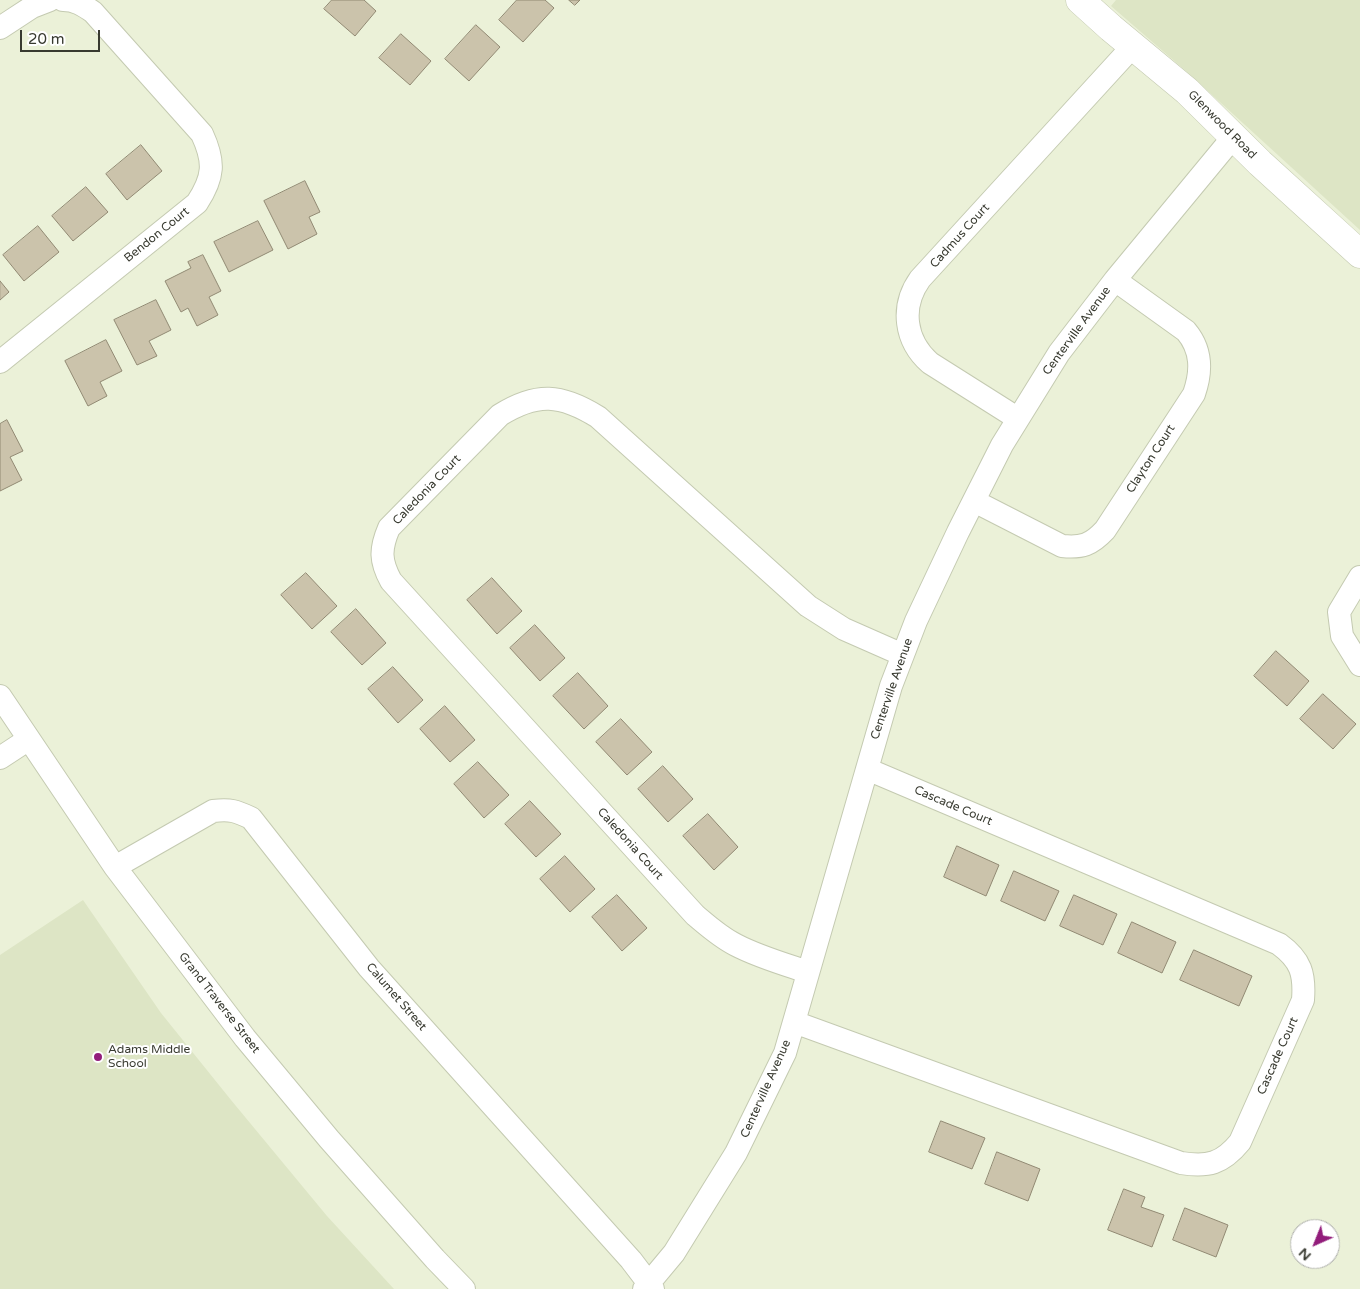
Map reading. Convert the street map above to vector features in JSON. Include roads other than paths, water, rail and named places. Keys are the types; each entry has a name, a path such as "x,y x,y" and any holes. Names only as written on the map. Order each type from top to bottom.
{"street":[{"path":"0,28 32,7 50,0"},
{"name":"Bendon Court","path":"0,362 197,203 207,188 211,172 210,151 202,134 93,12 72,0 63,0"},
{"name":"Glenwood Road","path":"1080,0 1187,90 1260,163 1360,254"},
{"name":"Cadmus Court","path":"1017,418 923,357 914,345 909,331 907,316 909,301 920,279 1133,46"},
{"name":"Centerville Avenue","path":"648,1287 674,1253 736,1153 785,1053 891,686 920,612 1002,444 1059,353 1115,280 1234,136"},
{"name":"Clayton Court","path":"974,501 1062,546 1075,548 1088,544 1096,540 1105,530 1194,394 1200,367 1198,352 1192,339 1186,331 1115,280"},
{"name":"Caledonia Court","path":"808,972 754,954 734,944 716,933 695,915 391,581 382,560 383,542 389,528 500,415 514,406 530,401 563,400 579,405 598,417 808,606 844,629 903,655"},
{"path":"1360,577 1339,612 1342,636 1360,665"},
{"name":"Grand Traverse Street","path":"0,696 115,867 245,1038 329,1140 464,1289"},
{"path":"0,758 28,739"},
{"name":"Cascade Court","path":"794,1022 1181,1163 1199,1165 1209,1164 1222,1159 1232,1152 1240,1142 1303,1000 1305,983 1300,966 1290,952 1278,944 867,769"},
{"name":"Calumet Street","path":"115,867 214,811 236,810 251,818 369,968 631,1260 648,1287"}],"place":[{"name":"Adams Middle School","path":"98,1057"}]}
